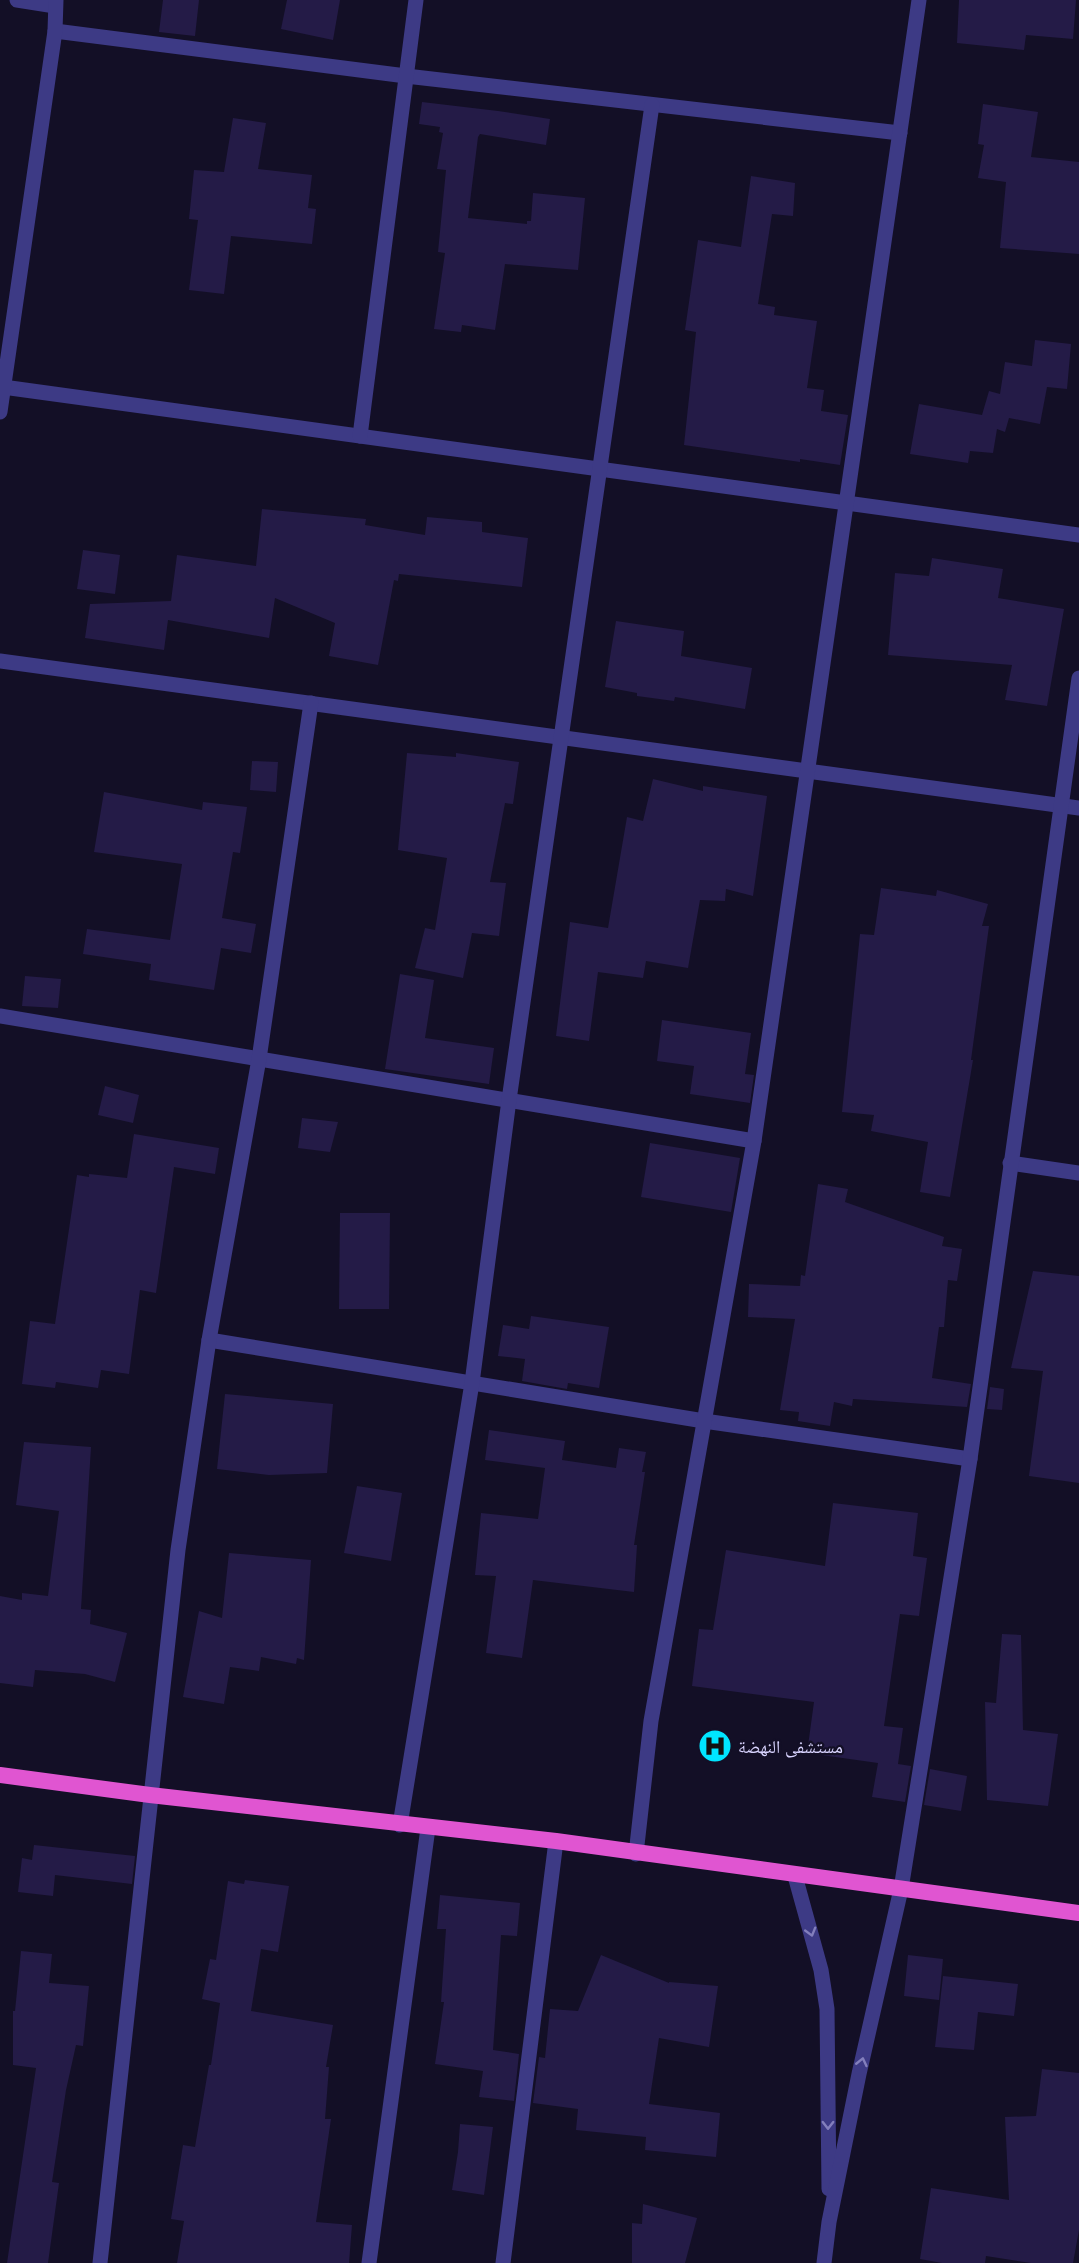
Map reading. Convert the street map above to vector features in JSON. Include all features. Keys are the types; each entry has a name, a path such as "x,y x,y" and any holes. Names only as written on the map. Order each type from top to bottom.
{"highway":[{"path":"0,1774 150,1796 556,1842 1079,1913"}],"street":[{"path":"0,412 55,31 55,3 17,0"},
{"path":"360,436 416,0"},
{"path":"636,1854 651,1720 754,1141 919,0"},
{"path":"55,31 406,76 900,133"},
{"path":"400,1825 471,1383 509,1100 652,105"},
{"path":"3,387 1079,534"},
{"path":"0,661 1079,808"},
{"path":"824,2263 829,2222 859,2074 901,1889 970,1459 1079,678"},
{"path":"100,2263 178,1550 209,1340 259,1059 311,703"},
{"path":"0,1016 754,1141"},
{"path":"1010,1163 1079,1173"},
{"path":"209,1340 704,1421 970,1459"},
{"path":"369,2263 428,1828"},
{"path":"503,2263 556,1842"},
{"path":"795,1876 822,1970 827,2009 829,2222"}],"building":[{"path":"163,0 199,0 195,36 159,32"},
{"path":"287,0 340,0 333,40 281,29"},
{"path":"959,0 1076,0 1073,39 1026,35 1024,50 957,43"},
{"path":"422,102 550,119 546,145 480,134 468,218 527,224 527,221 531,221 533,193 585,198 578,270 505,264 495,330 462,325 461,332 434,329 445,253 438,252 446,170 437,169 443,133 439,132 440,127 419,124"},
{"path":"983,104 1038,112 1031,157 1079,162 1079,254 1000,248 1006,182 978,178 984,145 978,144"},
{"path":"233,118 266,123 258,169 312,175 308,208 316,209 312,244 231,236 224,294 189,290 198,220 189,219 194,170 224,172"},
{"path":"751,176 795,183 793,216 772,214 758,304 775,307 774,315 817,321 807,388 824,390 821,411 848,415 840,465 800,459 800,462 684,445 696,332 685,330 698,240 741,247"},
{"path":"1035,340 1071,344 1067,389 1047,387 1040,424 1009,418 1005,432 997,429 993,453 970,451 968,463 910,454 919,404 982,415 989,391 1000,394 1005,362 1032,366"},
{"path":"262,509 366,519 365,525 425,535 427,517 482,522 482,532 528,538 522,587 399,574 398,581 394,580 378,665 329,656 335,623 275,598 269,638 168,620 164,650 85,638 90,604 171,601 177,555 256,566"},
{"path":"83,550 120,555 115,594 77,589"},
{"path":"932,558 1003,569 998,598 1064,609 1047,706 1005,700 1012,665 888,655 895,573 929,576"},
{"path":"616,621 684,631 681,656 752,668 745,709 675,697 674,701 637,696 637,693 605,687"},
{"path":"407,753 456,757 456,753 519,762 513,804 505,803 490,882 506,883 499,936 472,933 463,978 415,968 425,928 435,930 447,858 398,850"},
{"path":"252,761 278,762 276,792 250,790"},
{"path":"653,779 703,791 703,786 767,796 753,896 726,889 725,901 700,900 688,968 646,961 643,978 598,972 589,1041 556,1036 570,922 608,928 627,817 643,821"},
{"path":"104,792 202,810 203,802 247,807 240,853 233,852 222,918 256,924 251,953 221,948 214,990 149,980 151,964 83,954 87,929 170,940 182,864 94,852"},
{"path":"881,888 936,896 937,890 988,904 982,926 989,926 971,1060 973,1060 950,1197 920,1192 928,1142 871,1131 874,1115 842,1112 860,934 874,935"},
{"path":"400,974 434,980 425,1038 494,1048 489,1084 385,1069"},
{"path":"25,976 61,979 58,1008 22,1006"},
{"path":"662,1020 751,1033 745,1074 754,1075 750,1103 690,1094 694,1066 657,1061"},
{"path":"105,1086 139,1095 133,1123 98,1115"},
{"path":"302,1118 338,1122 330,1152 298,1148"},
{"path":"134,1134 219,1148 215,1174 174,1167 156,1293 140,1290 129,1374 101,1370 98,1388 56,1382 55,1388 22,1384 30,1321 55,1324 77,1175 127,1178"},
{"path":"650,1143 740,1158 731,1212 641,1197"},
{"path":"818,1184 848,1189 845,1202 944,1237 942,1246 962,1249 957,1281 948,1280 944,1327 939,1327 932,1378 971,1384 967,1407 853,1399 852,1406 834,1402 830,1426 798,1421 799,1412 780,1410 795,1319 748,1317 749,1284 800,1286 801,1275 805,1276"},
{"path":"340,1213 390,1213 389,1309 339,1309"},
{"path":"1033,1271 1079,1276 1079,1483 1029,1476 1043,1371 1011,1368"},
{"path":"531,1316 609,1327 599,1388 568,1383 567,1389 522,1381 525,1359 498,1356 503,1325 529,1329"},
{"path":"990,1387 1004,1389 1002,1410 987,1409"},
{"path":"225,1394 333,1404 327,1473 269,1475 217,1469"},
{"path":"489,1430 565,1441 562,1460 616,1468 619,1448 646,1452 634,1545 637,1545 634,1592 533,1580 522,1658 486,1653 496,1576 475,1575 481,1513 538,1519 545,1468 485,1460"},
{"path":"24,1442 91,1447 81,1609 91,1610 90,1624 127,1633 115,1682 85,1674 35,1670 33,1687 0,1683 0,1596 22,1600 22,1593 48,1596 59,1511 16,1505"},
{"path":"357,1486 402,1493 391,1561 344,1553"},
{"path":"833,1503 918,1513 913,1556 927,1558 919,1616 900,1614 884,1726 903,1728 898,1764 911,1766 905,1802 872,1797 878,1763 807,1753 814,1702 692,1686 699,1629 713,1630 726,1550 825,1566"},
{"path":"229,1553 311,1560 304,1660 297,1658 296,1664 261,1657 259,1671 230,1667 224,1704 183,1697 199,1611 222,1618"},
{"path":"1002,1634 1021,1635 1023,1730 1058,1734 1048,1806 987,1800 985,1702 996,1703"},
{"path":"930,1769 967,1776 961,1811 924,1805"},
{"path":"34,1845 135,1856 132,1884 55,1875 53,1896 18,1892 22,1858 32,1860"},
{"path":"245,1880 289,1886 278,1952 261,1949 251,2011 333,2025 326,2067 329,2067 325,2119 331,2119 316,2222 352,2225 349,2263 177,2263 184,2221 171,2219 183,2145 195,2147 220,2003 202,1999 210,1959 216,1960 228,1881 244,1884"},
{"path":"440,1895 520,1903 517,1936 501,1935 493,2050 519,2054 514,2101 479,2097 483,2071 435,2064 444,2002 441,2002 446,1929 437,1929"},
{"path":"21,1951 52,1954 49,1983 89,1986 83,2046 76,2045 66,2090 52,2182 59,2183 48,2263 7,2263 36,2068 13,2065 13,2011 15,2011"},
{"path":"601,1955 669,1983 718,1986 709,2047 659,2038 649,2104 720,2113 716,2157 645,2150 646,2137 576,2130 578,2109 533,2103 539,2057 545,2058 550,2009 578,2011"},
{"path":"908,1955 943,1959 939,2000 904,1996"},
{"path":"943,1976 1018,1984 1014,2016 978,2012 974,2050 935,2047"},
{"path":"1042,2069 1079,2073 1079,2230 1073,2263 1031,2263 986,2256 985,2263 942,2263 920,2259 931,2188 1009,2200 1005,2117 1036,2116"},
{"path":"460,2124 493,2127 484,2195 452,2190"},
{"path":"643,2204 697,2218 685,2263 632,2263 632,2223 642,2224"}],"place":[{"name":"مستشفى النهضة","path":"715,1746"}]}
